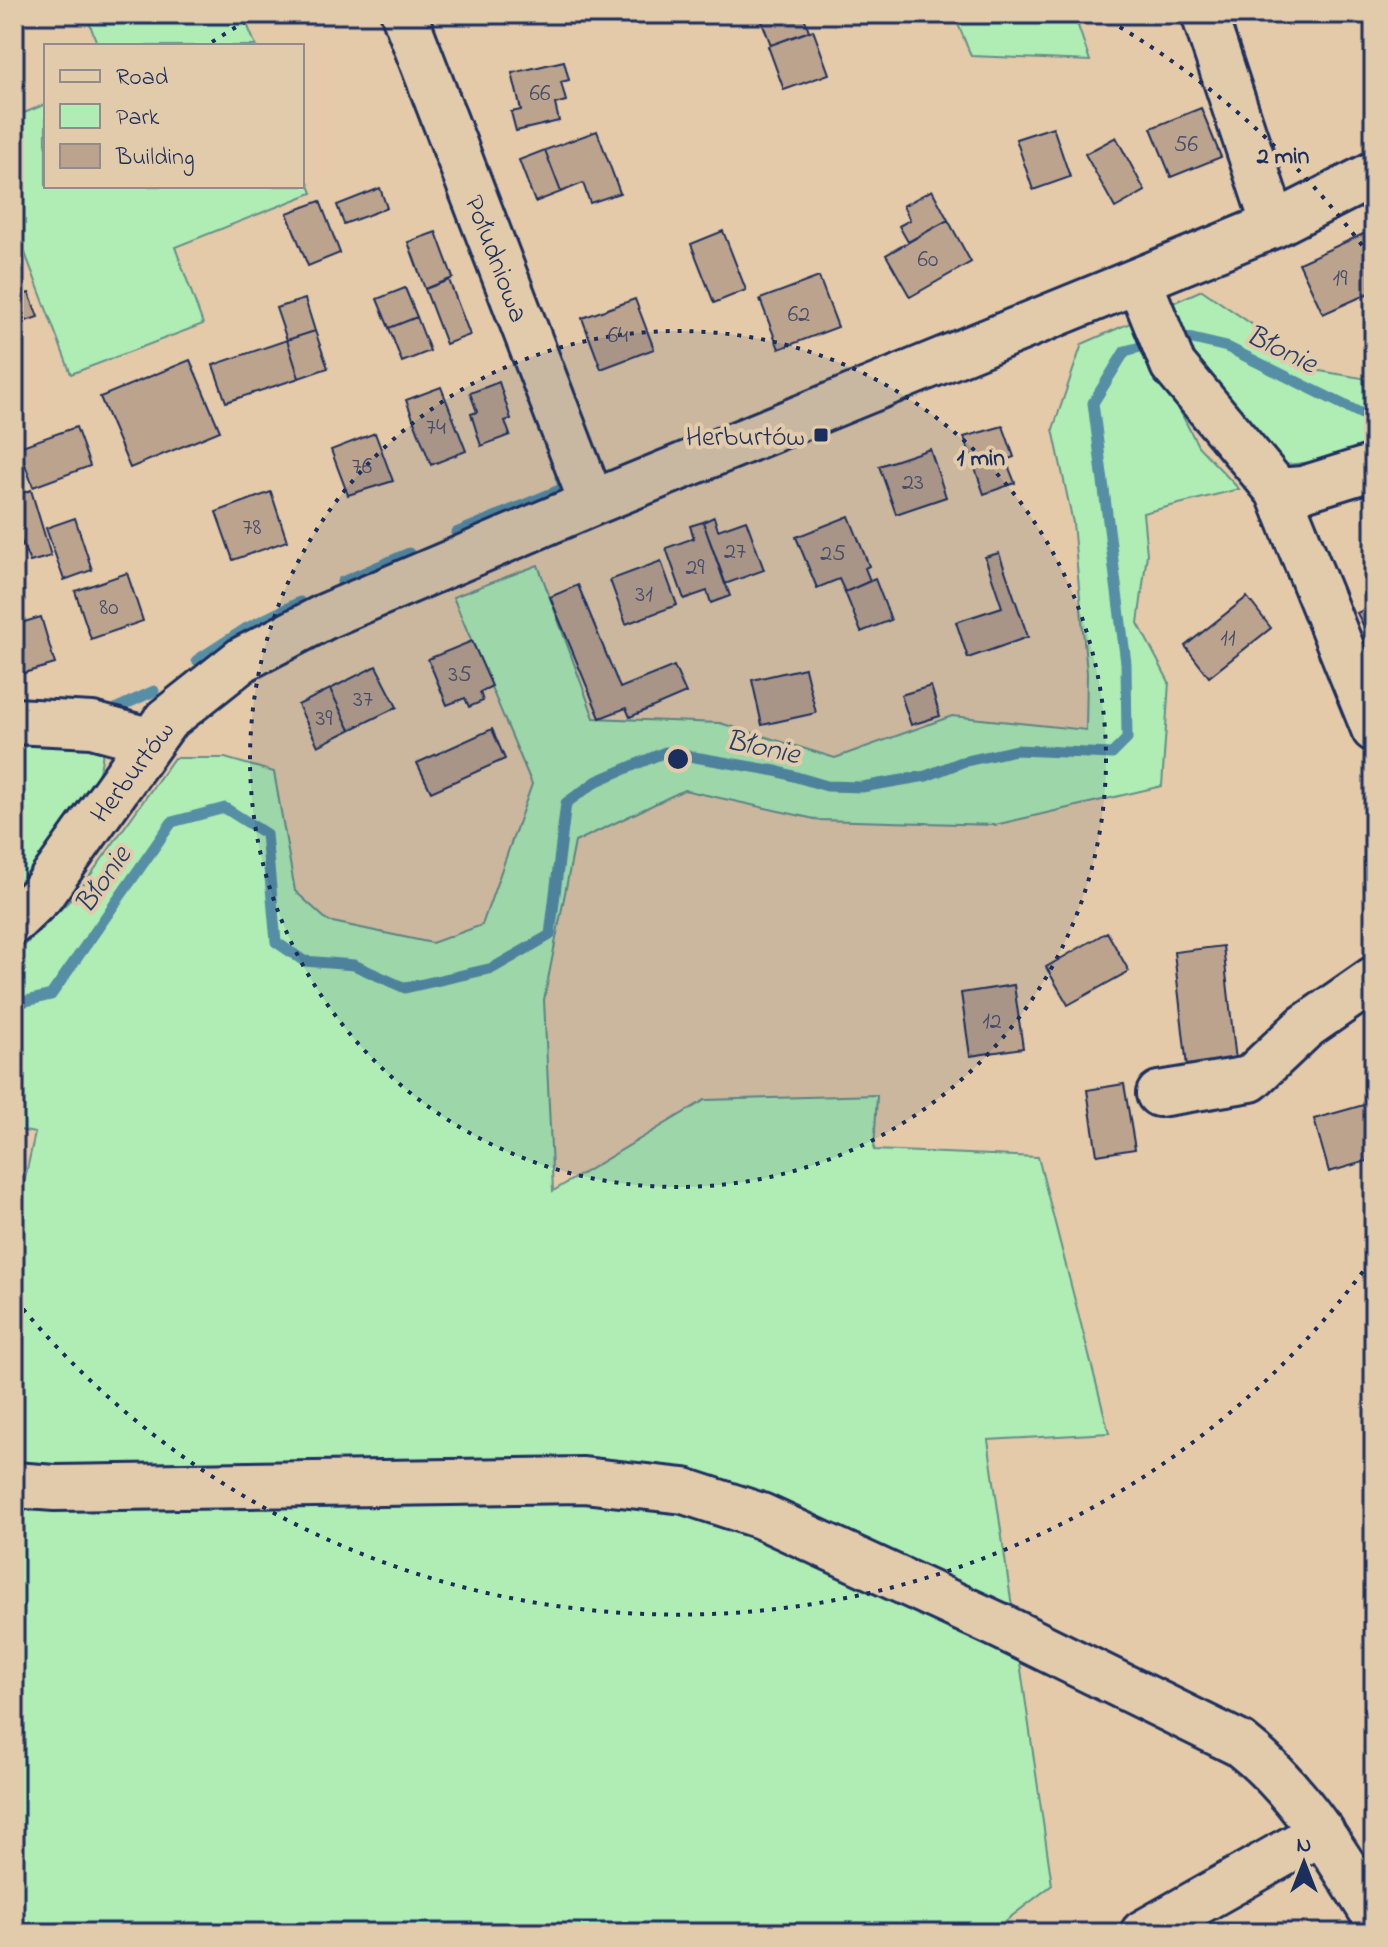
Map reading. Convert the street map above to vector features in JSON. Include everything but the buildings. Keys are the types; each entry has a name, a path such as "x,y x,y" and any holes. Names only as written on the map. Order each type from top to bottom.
{"street":[{"name":"Południowa","path":"404,14 592,503"},
{"path":"1204,14 1274,225"},
{"name":"Herburtów","path":"14,921 41,895 148,740 200,690 243,659 326,616 592,503 1144,294 1374,174"},
{"path":"1144,294 1173,365 1278,491 1374,729"},
{"path":"1278,491 1303,489 1374,467"},
{"path":"14,721 92,725 148,740"},
{"path":"1159,1094 1250,1079 1305,1027 1374,979"},
{"path":"14,1485 55,1488 583,1480 684,1491 761,1516 998,1625 1218,1732 1271,1768 1322,1832 1374,1915"},
{"path":"1143,1933 1322,1832"}],"green space":[{"path":"86,14 243,14 255,44 97,44"},
{"path":"954,14 1074,14 1090,61 971,56"},
{"path":"44,105 44,188 304,188 304,172 312,193 175,247 203,324 71,374 14,224 14,117"},
{"path":"1202,290 1320,371 1374,380 1374,455 1286,465 1255,444 1219,410 1166,306"},
{"path":"1139,319 1164,380 1198,446 1239,489 1143,513 1147,554 1138,623 1169,682 1162,786 995,825 819,820 684,790 575,842 544,1000 553,1191 705,1100 877,1095 874,1150 1038,1157 1109,1433 988,1440 1052,1885 990,1933 14,1933 14,1229 35,1133 14,1129 14,956 79,891 174,758 225,758 274,772 295,891 328,921 432,943 482,925 532,784 453,597 538,565 594,718 720,723 835,758 952,716 1086,730 1087,673 1073,523 1053,429 1082,344"},
{"path":"14,740 86,742 102,749 101,765 83,802 14,888"}],"waterway":[{"name":"Błonie","path":"1172,338 1180,336 1227,347 1374,420"},
{"name":"Błonie","path":"14,1004 51,995 172,822 225,808 266,834 276,942 304,961 354,965 405,988 493,968 550,935 566,803 597,781 665,752 776,771 827,786 862,787 926,776 962,762 1016,750 1112,754 1127,739 1126,663 1093,403 1125,351 1156,343"},
{"path":"456,533 564,488 560,477"},
{"path":"342,582 409,553"},
{"path":"197,660 245,629 300,602"},
{"path":"117,708 154,691"}],"place":[{"name":"Herburtów","path":"821,435"}]}
